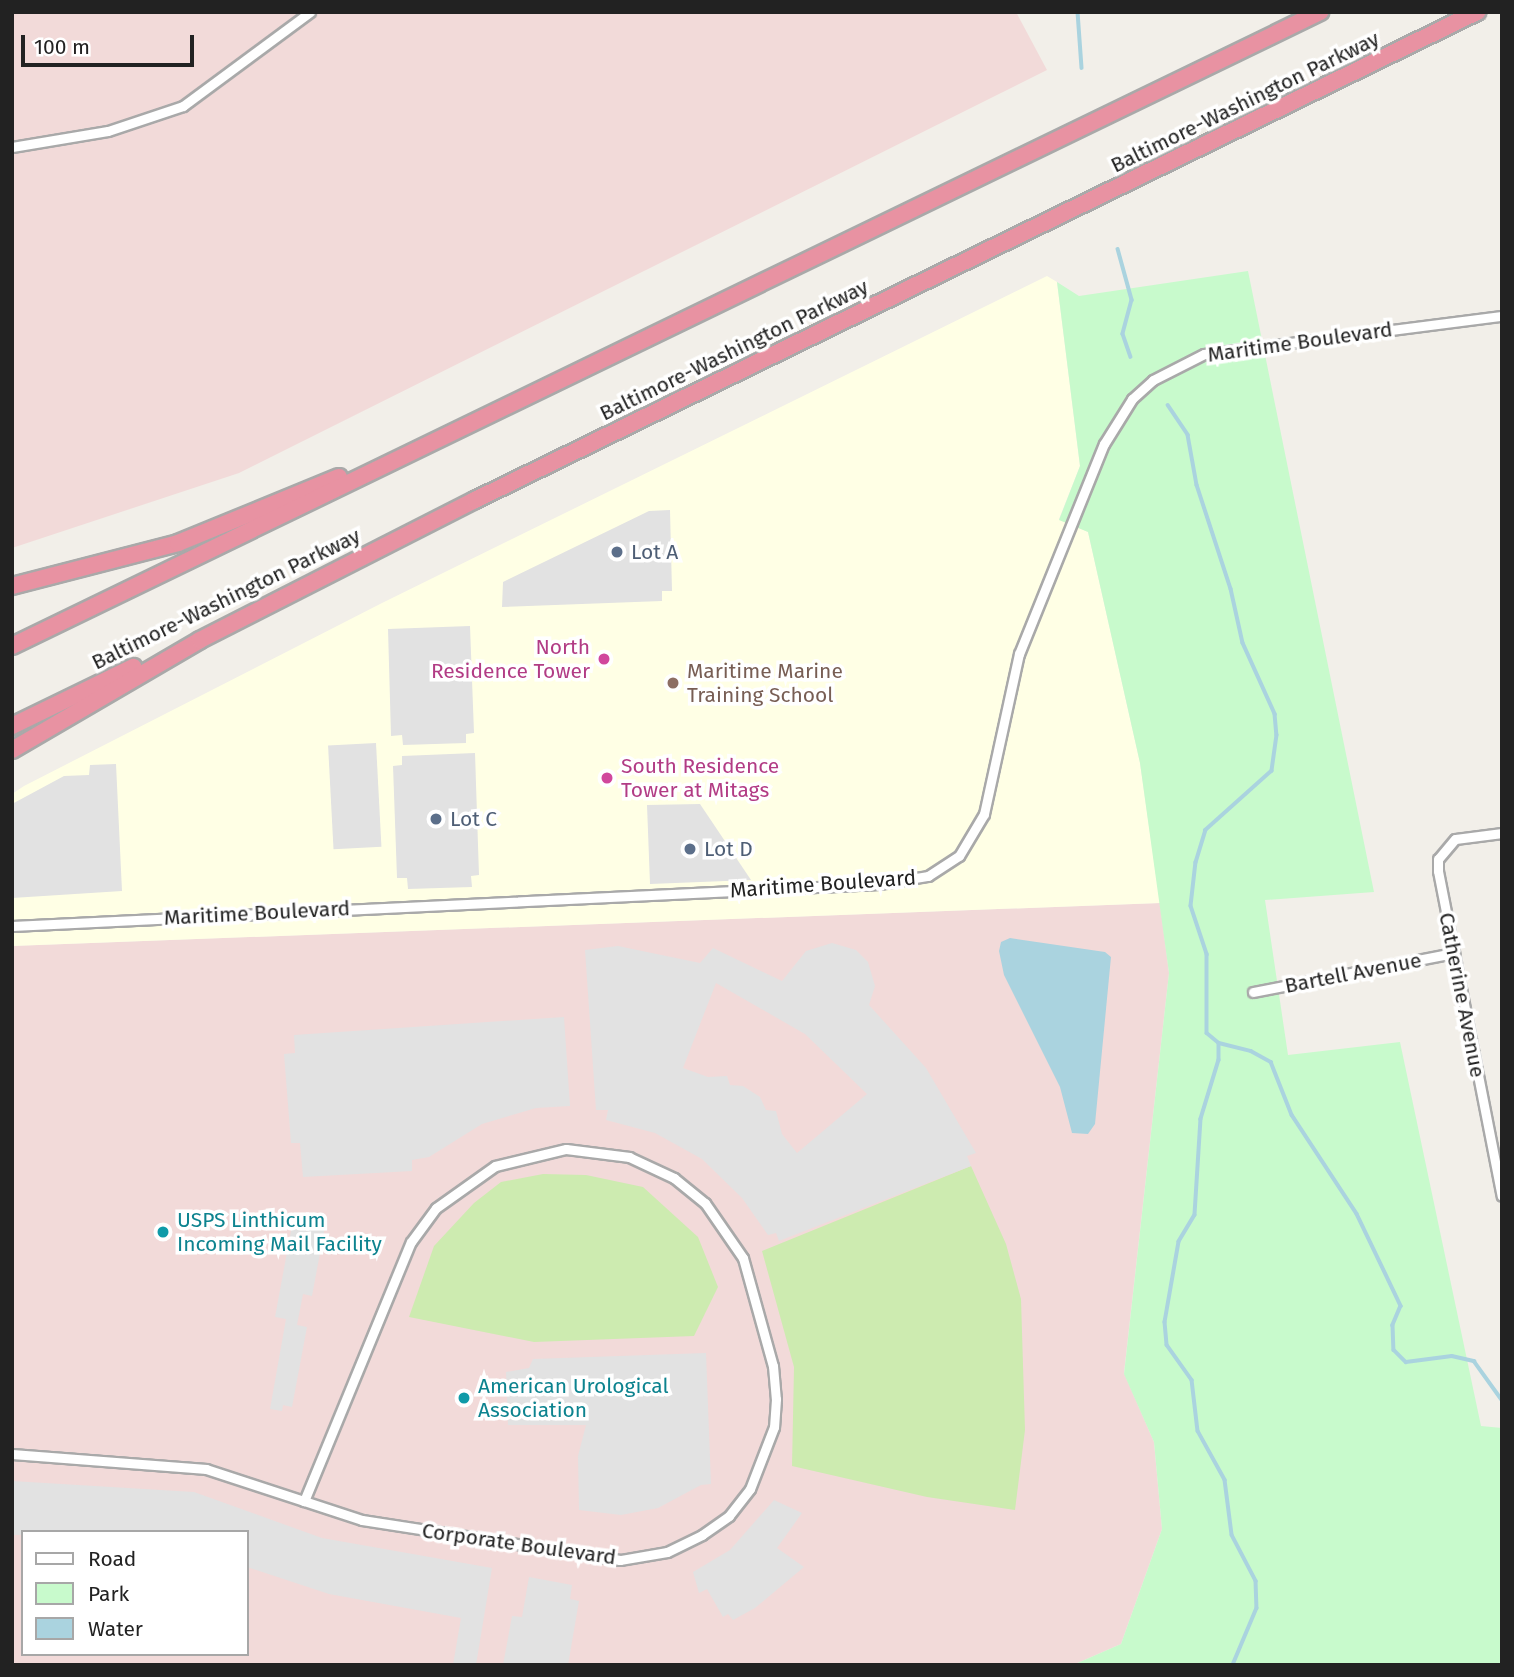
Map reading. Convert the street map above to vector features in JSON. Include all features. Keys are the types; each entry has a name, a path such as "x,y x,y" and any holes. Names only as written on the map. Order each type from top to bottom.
{"highway":[{"path":"12,646 1320,12"},
{"name":"Baltimore-Washington Parkway","path":"12,726 191,639 200,640 545,465 1477,12"},
{"path":"12,586 186,540 572,374"},
{"path":"12,750 200,640"}],"street":[{"path":"12,147 108,131 183,106 310,12"},
{"name":"Maritime Boulevard","path":"12,926 879,884 928,876 959,856 984,814 1019,654 1104,444 1132,400 1170,369 1204,354 1502,316"},
{"name":"Catherine Avenue","path":"1502,833 1455,839 1444,849 1438,871 1502,1196"},
{"name":"Bartell Avenue","path":"1253,992 1454,953"},
{"name":"Corporate Boulevard","path":"12,1454 195,1467 362,1520 620,1560 667,1552 702,1535 729,1516 750,1489 774,1427 773,1366 753,1284 727,1229 705,1203 674,1178 629,1157 596,1151 566,1149 531,1154 495,1166 463,1186 436,1208 411,1242 304,1501"}],"shaded area":[{"path":"12,12 1016,12 1047,70 239,473 12,548"},
{"name":"Maritime Marine Training School","path":"1047,276 1057,282 1080,466 1059,519 1088,532 1140,763 1160,903 12,946 12,794 24,786 382,603"},
{"name":"Lot A","path":"670,510 672,591 662,591 662,601 502,607 503,582 649,511"},
{"path":"470,626 474,733 466,734 466,743 403,745 402,735 391,736 388,629"},
{"path":"376,743 381,847 334,849 328,746"},
{"name":"Lot C","path":"475,753 479,875 471,876 472,887 408,889 407,878 397,878 393,766 402,765 402,756"},
{"path":"116,764 122,891 12,898 12,804 64,776 89,775 90,765"},
{"name":"Lot D","path":"700,804 751,880 650,884 647,805"},
{"path":"1160,903 1169,973 1124,1373 1154,1442 1162,1529 1121,1644 1073,1665 12,1665 12,946"},
{"path":"832,943 856,950 868,962 875,986 869,1005 926,1068 976,1153 967,1156 971,1166 779,1241 776,1233 768,1235 742,1198 702,1159 655,1133 606,1120 608,1110 596,1110 585,950 618,946 700,963 713,948 782,981 806,951","holes":["716,983 805,1034 867,1094 797,1153 782,1134 776,1111 766,1110 760,1097 743,1086 730,1085 727,1076 708,1077 683,1068"]},
{"path":"564,1017 570,1106 536,1108 482,1124 429,1157 412,1160 412,1171 303,1177 300,1143 291,1143 284,1054 295,1053 294,1035"},
{"path":"303,1217 326,1221 312,1296 303,1294 297,1325 307,1327 292,1407 283,1405 282,1411 270,1409 286,1319 275,1317 293,1220 302,1222"},
{"path":"706,1353 711,1484 701,1485 658,1508 621,1515 579,1510 578,1456 586,1425 508,1425 506,1372 529,1368 533,1359"},
{"path":"12,1481 194,1492 322,1538 492,1568 476,1665 453,1665 461,1618 329,1594 248,1567 248,1530 21,1530 21,1535 12,1535"},
{"path":"774,1500 802,1513 777,1548 804,1567 755,1608 733,1620 728,1614 723,1617 707,1589 699,1593 693,1572 730,1550"},
{"path":"529,1577 572,1585 570,1599 579,1601 568,1665 503,1665 512,1616 522,1617"}],"green space":[{"path":"1248,271 1374,892 1265,900 1288,1055 1400,1042 1481,1426 1502,1428 1502,1665 1073,1665 1121,1644 1162,1529 1154,1442 1124,1374 1169,973 1140,763 1088,532 1059,520 1080,466 1057,282 1079,296"},
{"path":"971,1166 1006,1244 1021,1299 1025,1430 1015,1510 927,1497 792,1466 794,1367 762,1251"},
{"path":"543,1174 586,1175 643,1187 698,1237 718,1287 694,1336 534,1342 409,1317 434,1246 474,1203 501,1182"}],"water":[{"path":"1010,938 1105,952 1111,957 1095,1124 1088,1134 1072,1133 1060,1087 1004,975 999,951 1001,942"}],"waterway":[{"path":"1078,12 1082,68"},
{"path":"1118,249 1132,300 1123,334 1131,357"},
{"path":"1168,405 1188,435 1197,485 1231,589 1243,643 1275,714 1277,735 1272,771 1206,830 1196,862 1191,906 1207,954 1207,1033 1219,1043 1251,1051 1271,1062 1292,1115 1357,1214 1401,1306 1393,1325 1394,1350 1406,1362 1452,1356 1474,1361 1502,1400"},
{"path":"1219,1044 1219,1060 1201,1119 1195,1215 1179,1242 1165,1322 1167,1345 1192,1380 1198,1431 1225,1480 1232,1535 1256,1581 1257,1608 1233,1665"}],"place":[{"name":"Lot A","path":"617,552"},
{"name":"North Residence Tower","path":"604,659"},
{"name":"Maritime Marine Training School","path":"673,683"},
{"name":"South Residence Tower at Mitags","path":"607,778"},
{"name":"Lot C","path":"436,819"},
{"name":"Lot D","path":"690,849"},
{"name":"USPS Linthicum Incoming Mail Facility","path":"163,1232"},
{"name":"American Urological Association","path":"464,1398"}]}
